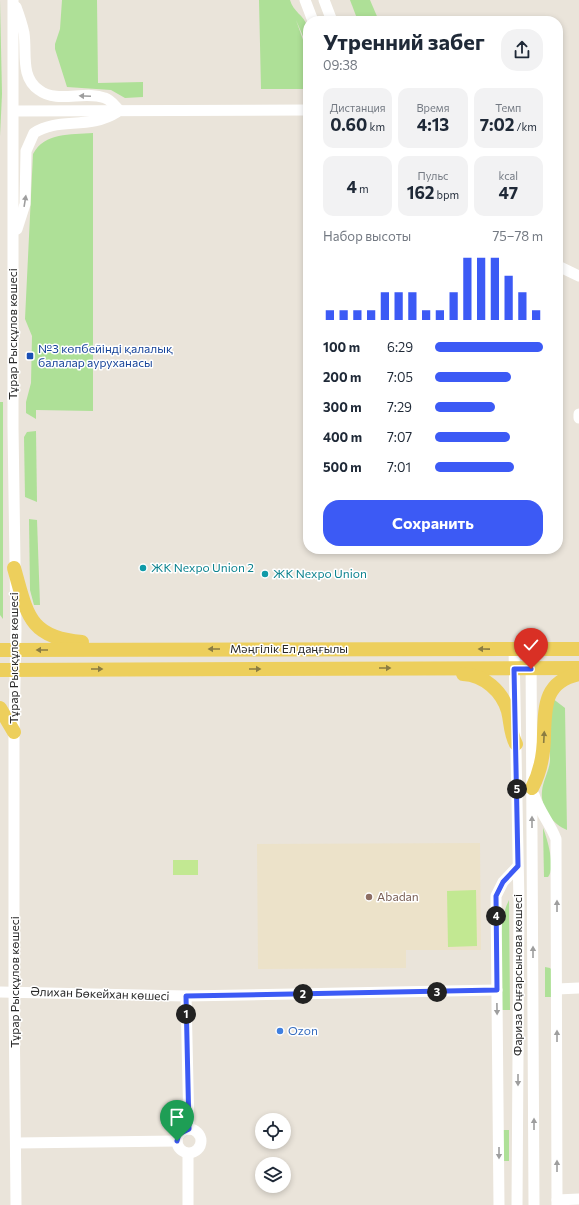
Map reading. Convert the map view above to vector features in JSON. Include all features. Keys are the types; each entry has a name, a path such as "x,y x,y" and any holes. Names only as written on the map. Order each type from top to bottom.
{"main road":[{"path":"14,568 26,609 32,621 50,636 68,641 158,649"},
{"name":"Мәңгілік Ел даңғылы","path":"0,650 579,649"},
{"path":"417,668 440,672 471,674 492,686 501,696 508,711 511,734 516,744"},
{"name":"Мәңгілік Ел даңғылы","path":"0,670 579,668"},
{"path":"532,788 540,767 544,733 544,710 548,696 561,680 579,674"},
{"path":"0,708 14,732"}],"street":[{"name":"Тұрар Рысқұлов көшесі","path":"8,0 10,94 14,110"},
{"name":"Тұрар Рысқұлов көшесі","path":"13,0 14,568 16,669 14,732 14,992 16,1205"},
{"path":"13,0 24,33 25,69 34,87 41,92 54,95 105,98 119,110"},
{"path":"306,0 311,16"},
{"path":"324,0 330,16"},
{"path":"14,110 303,110"},
{"path":"13,238 25,204 26,150 34,133 48,126 90,122 110,116 119,110"},
{"path":"563,268 579,276"},
{"name":"Фариза Оңғарсынова көшесі","path":"514,649 518,866 517,1205"},
{"name":"Фариза Оңғарсынова көшесі","path":"531,650 534,1205"},
{"path":"532,788 538,806 551,826 556,839 557,1202 579,1199"},
{"path":"499,1205 496,896 503,882 518,866"},
{"path":"518,946 527,985 529,1106 532,1106 534,1100"},
{"path":"557,989 579,988"},
{"name":"Әлихан Бөкейхан көшесі","path":"0,992 186,996 497,990"},
{"path":"186,996 189,1129"},
{"path":"189,1129 198,1132 202,1142 199,1149 188,1154 181,1151 177,1141 179,1134 189,1129"},
{"path":"16,1143 177,1141"},
{"path":"518,1162 520,1146 524,1143 528,1146 528,1205"},
{"path":"188,1154 188,1205"}],"shaded area":[{"name":"Abadan","path":"480,843 481,950 406,950 406,968 258,969 257,844"}],"green space":[{"path":"0,0 2,94 0,136"},
{"path":"62,0 97,0 98,83 143,82 143,97 125,98 111,90 67,87 55,49 55,44 60,29"},
{"path":"259,0 290,0 291,4 303,18 303,36 296,20 303,40 303,89 261,89"},
{"path":"350,0 370,0 377,16 356,16"},
{"path":"93,133 93,411 36,410 36,419 26,413 26,402 31,383 32,336 25,319 33,154 38,147 51,138"},
{"path":"0,402 3,402 3,619 0,615"},
{"path":"36,431 37,502 25,497 24,437 27,432"},
{"path":"29,519 37,520 40,605 34,605 30,590"},
{"path":"552,698 565,708 567,830 556,824 548,814 542,797 542,791 550,761 550,721"},
{"path":"543,828 551,860 550,873 548,877 544,877"},
{"path":"173,860 198,860 198,875 173,875"},
{"path":"476,890 477,946 448,947 447,891"},
{"path":"509,900 510,1010 502,1010 500,954 501,938 502,924"},
{"path":"545,967 552,970 552,997 545,997"},
{"path":"502,1130 509,1130 509,1161 502,1161"}],"place":[{"name":"№3 көпбейінді қалалық балалар ауруханасы","path":"30,356"},
{"name":"ЖК Nexpo Union 2","path":"143,568"},
{"name":"ЖК Nexpo Union","path":"265,574"},
{"name":"Abadan","path":"369,897"},
{"name":"Ozon","path":"280,1031"}],"route":[{"path":"177,1141 179,1134 182,1131 189,1129 186,996 497,990 496,896 503,882 518,866 514,669 531,669"}]}
